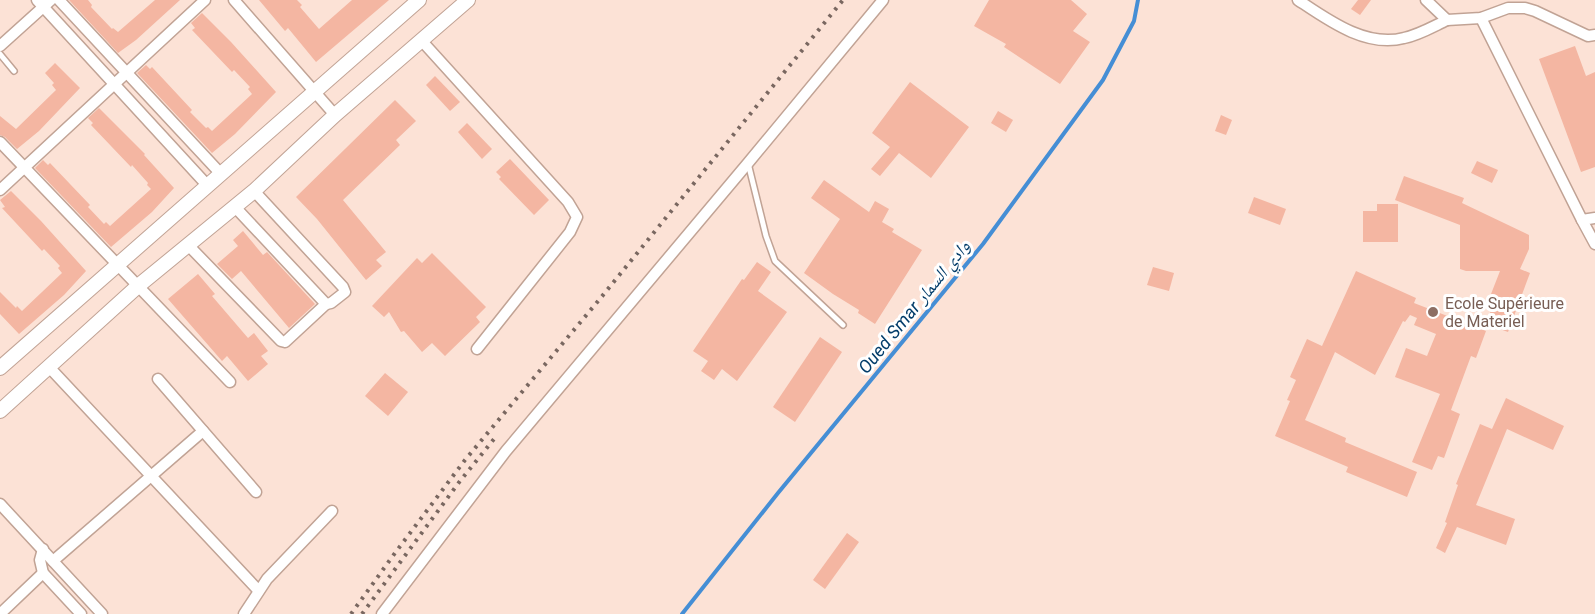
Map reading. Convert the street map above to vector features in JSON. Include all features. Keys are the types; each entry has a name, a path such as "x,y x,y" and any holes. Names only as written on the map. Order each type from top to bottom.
{"street":[{"path":"59,0 221,174"},
{"path":"0,190 205,0"},
{"path":"234,0 334,115"},
{"path":"0,368 419,0"},
{"path":"0,411 138,286 254,191 334,115 468,0"},
{"path":"382,614 506,451 882,0"},
{"path":"1298,0 1338,26 1377,39 1404,39 1447,20 1481,18 1525,4 1588,36 1595,35"},
{"path":"1426,0 1447,20"},
{"path":"0,46 44,2 114,84 207,185"},
{"path":"1481,18 1595,244"},
{"path":"421,40 568,202 577,217 570,232 477,349"},
{"path":"0,142 230,382"},
{"path":"189,246 281,341 285,342 326,304 332,303 345,292 343,287 254,191"},
{"path":"235,207 326,304"},
{"path":"1582,220 1595,218"},
{"path":"49,367 258,590"},
{"path":"158,379 256,492"},
{"path":"0,614 46,576 151,475 203,431"},
{"path":"0,504 102,614"},
{"path":"244,614 258,590 332,511"},
{"path":"43,549 40,560 46,576 81,614"}],"lane":[{"path":"0,54 14,71"},
{"path":"748,163 766,236 775,261 843,326"}],"building":[{"path":"69,0 88,0 91,7 112,29 118,32 155,0 180,0 136,40 118,53"},
{"path":"259,0 297,0 302,5 300,7 319,29 352,0 389,0 316,62 288,28 285,31"},
{"path":"989,0 1071,0 1087,14 1073,31 1090,42 1060,84 1004,47 1006,44 974,26"},
{"path":"1358,0 1371,0 1360,15 1351,9"},
{"path":"202,13 276,92 235,134 212,153 137,73 146,65 150,69 152,67 192,110 190,112 212,131 252,94 248,89 250,87 234,70 232,72 192,30 195,28 191,23"},
{"path":"1575,46 1586,76 1595,72 1595,167 1581,172 1539,59"},
{"path":"55,63 80,88 39,131 17,149 0,135 0,116 16,129 56,90 52,85 54,83 45,73"},
{"path":"435,76 460,102 450,111 426,85"},
{"path":"910,82 969,127 931,178 899,153 880,176 871,169 890,147 872,133"},
{"path":"395,100 416,121 396,140 400,145 343,200 386,252 376,260 382,266 366,280 317,219 296,197"},
{"path":"99,108 145,154 174,188 152,212 111,247 35,168 43,160 48,165 50,163 90,205 88,207 104,224 106,222 110,226 151,189 132,165 131,167 91,125 93,123 88,118"},
{"path":"998,111 1013,120 1006,132 991,123"},
{"path":"1221,115 1232,120 1226,135 1215,131"},
{"path":"467,123 492,149 482,159 458,132"},
{"path":"510,159 549,200 534,215 499,179 501,177 496,172"},
{"path":"1477,161 1498,170 1492,183 1471,173"},
{"path":"1404,176 1464,198 1462,203 1529,235 1529,249 1520,269 1530,273 1508,332 1486,324 1496,296 1491,294 1500,271 1460,269 1460,225 1395,200"},
{"path":"824,180 869,212 875,201 889,209 882,222 894,229 892,232 922,250 875,324 858,313 859,310 804,273 840,219 811,198"},
{"path":"11,191 86,271 64,295 19,334 0,314 0,292 22,311 62,273 58,268 60,266 44,249 42,251 2,208 5,207 0,200"},
{"path":"1254,197 1286,209 1280,225 1248,213"},
{"path":"1377,204 1398,204 1398,242 1363,242 1363,211 1377,211"},
{"path":"243,231 263,255 267,252 315,304 289,328 241,271 232,279 217,264 238,246 233,240"},
{"path":"432,253 486,307 476,317 480,322 445,356 432,343 422,352 404,331 401,332 389,312 384,317 372,306 417,258 422,263"},
{"path":"757,262 771,272 758,291 787,312 737,381 722,369 714,380 701,371 708,361 693,351 742,279 744,280"},
{"path":"1153,267 1174,273 1169,291 1147,285"},
{"path":"1356,271 1416,298 1414,303 1486,331 1476,358 1471,356 1451,410 1460,414 1444,458 1438,456 1432,470 1412,462 1440,394 1395,377 1406,348 1427,356 1436,334 1414,325 1417,318 1410,315 1405,322 1403,321 1375,375 1335,352 1305,420 1346,438 1345,442 1417,472 1407,497 1346,472 1348,467 1275,436 1296,380 1290,377 1307,339 1322,346"},
{"path":"198,274 215,294 212,296 248,338 254,333 268,351 261,356 268,364 248,381 227,356 222,361 168,299"},
{"path":"820,337 842,352 795,422 773,407"},
{"path":"385,373 408,392 388,416 365,396"},
{"path":"1506,398 1564,426 1553,450 1507,429 1476,505 1515,519 1506,545 1457,527 1445,553 1436,548 1447,523 1445,522 1458,485 1456,484 1480,424 1492,429"},
{"path":"847,533 859,542 825,589 813,580"}],"waterway":[{"name":"Oued Smar وادي السمار","path":"682,614 778,493 983,244 1103,80 1134,21 1138,0"}],"railway":[{"path":"351,614 465,460 599,300 843,0"},
{"path":"362,614 460,481 494,439"}],"place":[{"name":"Ecole Supérieure de Materiel","path":"1433,312"}]}
